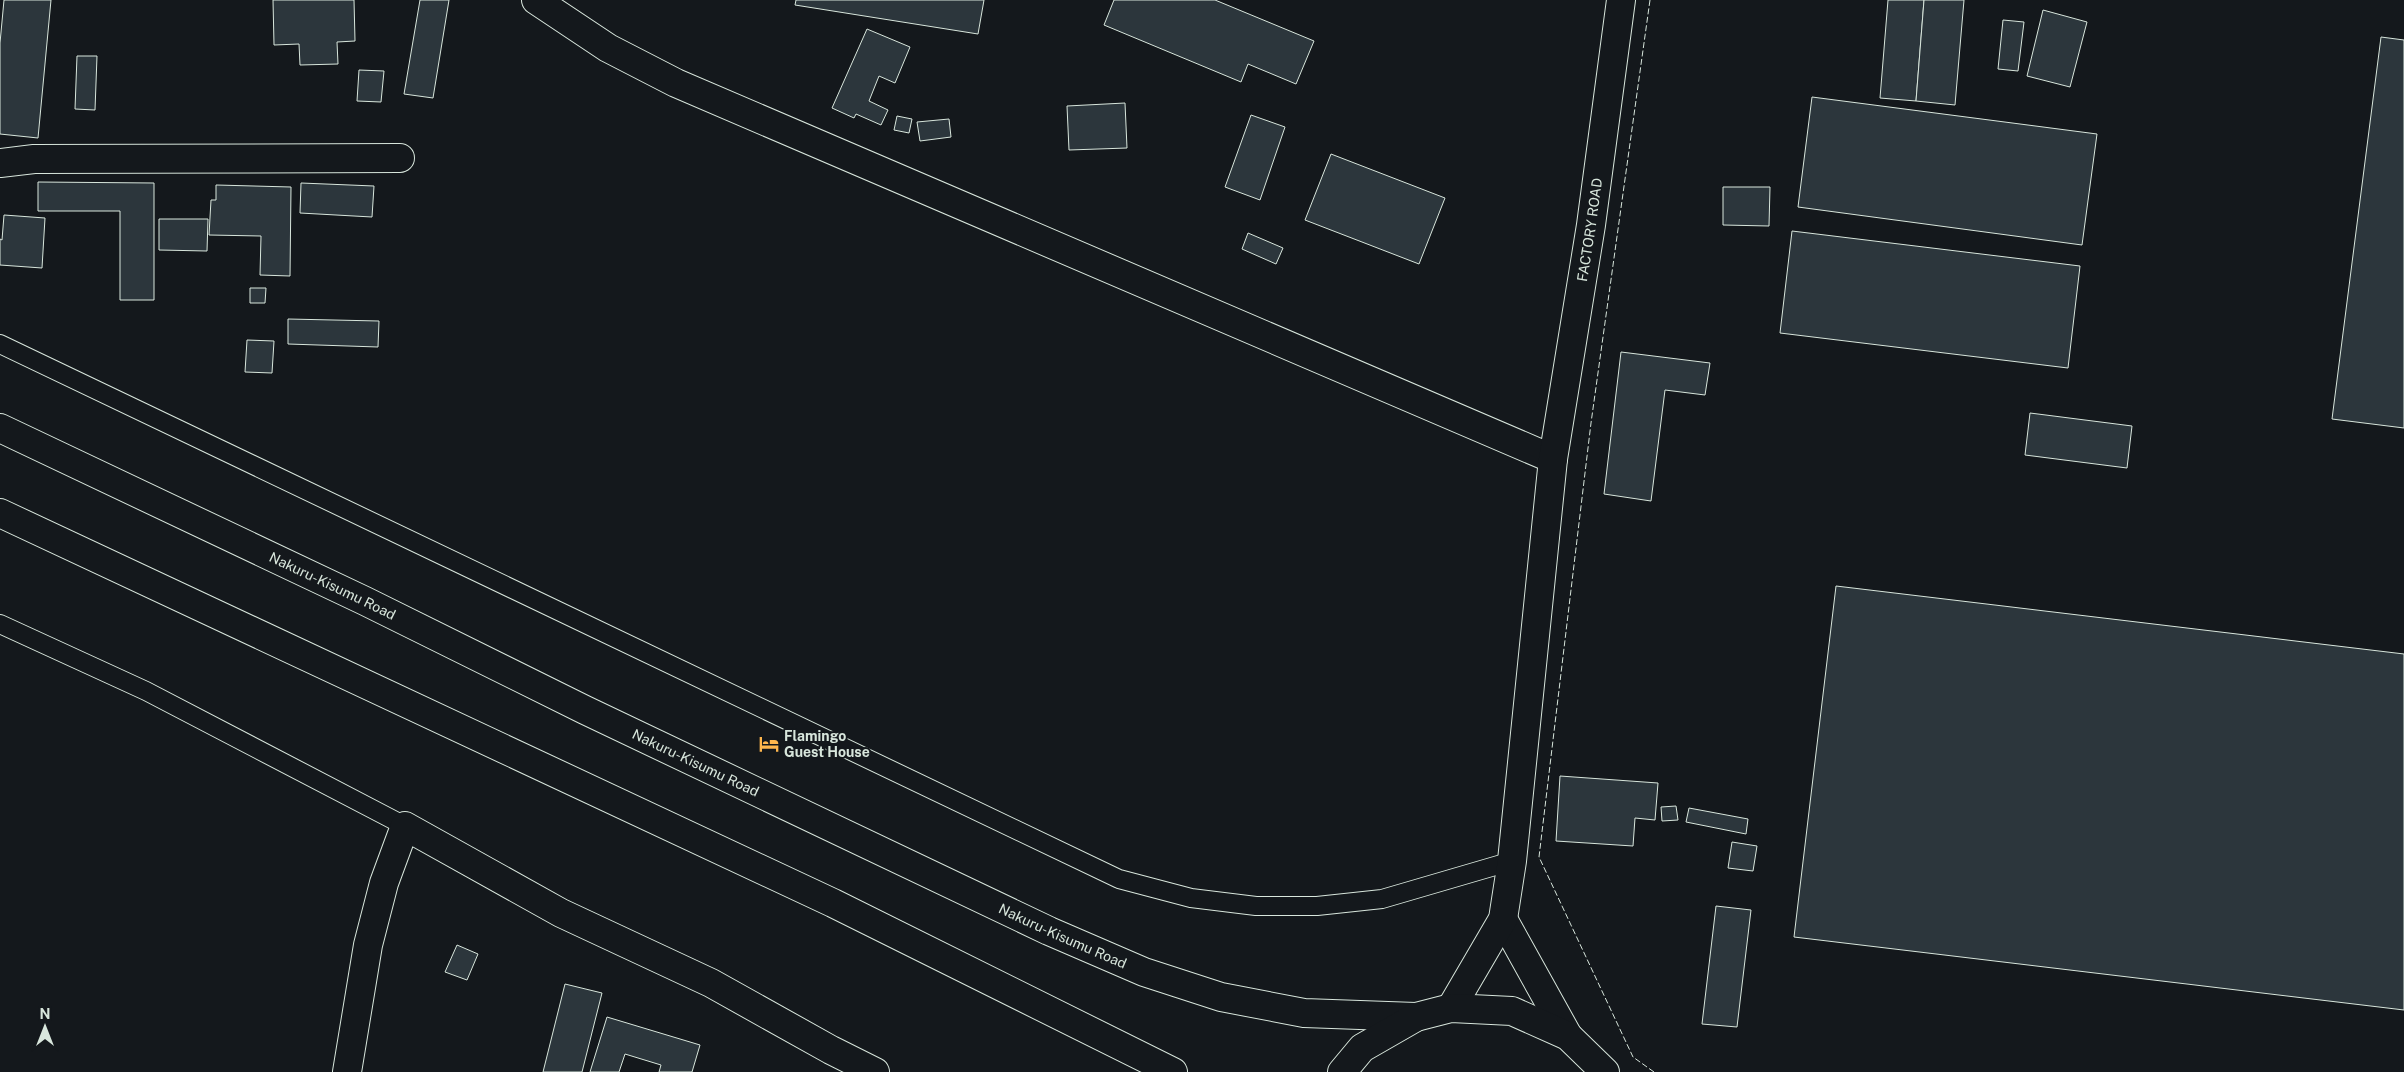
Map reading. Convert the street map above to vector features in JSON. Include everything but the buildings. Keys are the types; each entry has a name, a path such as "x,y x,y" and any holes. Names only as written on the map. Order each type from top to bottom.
{"main road":[{"path":"536,0 608,48 676,83 1553,459"},
{"name":"FACTORY ROAD","path":"1503,919 1512,860 1553,459 1590,225 1621,0"},
{"path":"0,163 34,159 400,158"},
{"name":"Nakuru-Kisumu Road","path":"0,428 365,601 585,710 1049,931 1144,972 1220,998 1304,1013 1416,1016"},
{"path":"0,513 833,903 1173,1072"},
{"path":"347,1072 368,945 384,884 405,826 561,913 712,984 831,1050 875,1072"},
{"path":"1451,1008 1503,919"},
{"path":"1503,919 1568,1036 1604,1072"},
{"path":"1342,1072 1362,1048 1416,1016 1451,1008 1512,1012 1568,1036"}],"lane":[{"path":"0,344 1119,879 1191,898 1256,906 1317,906 1382,899 1512,860"},
{"path":"0,624 146,691 405,826"}],"fence":[{"path":"1650,0 1591,423 1539,857 1633,1057 1654,1072"}],"place":[{"name":"Flamingo Guest House","path":"769,744"}]}
